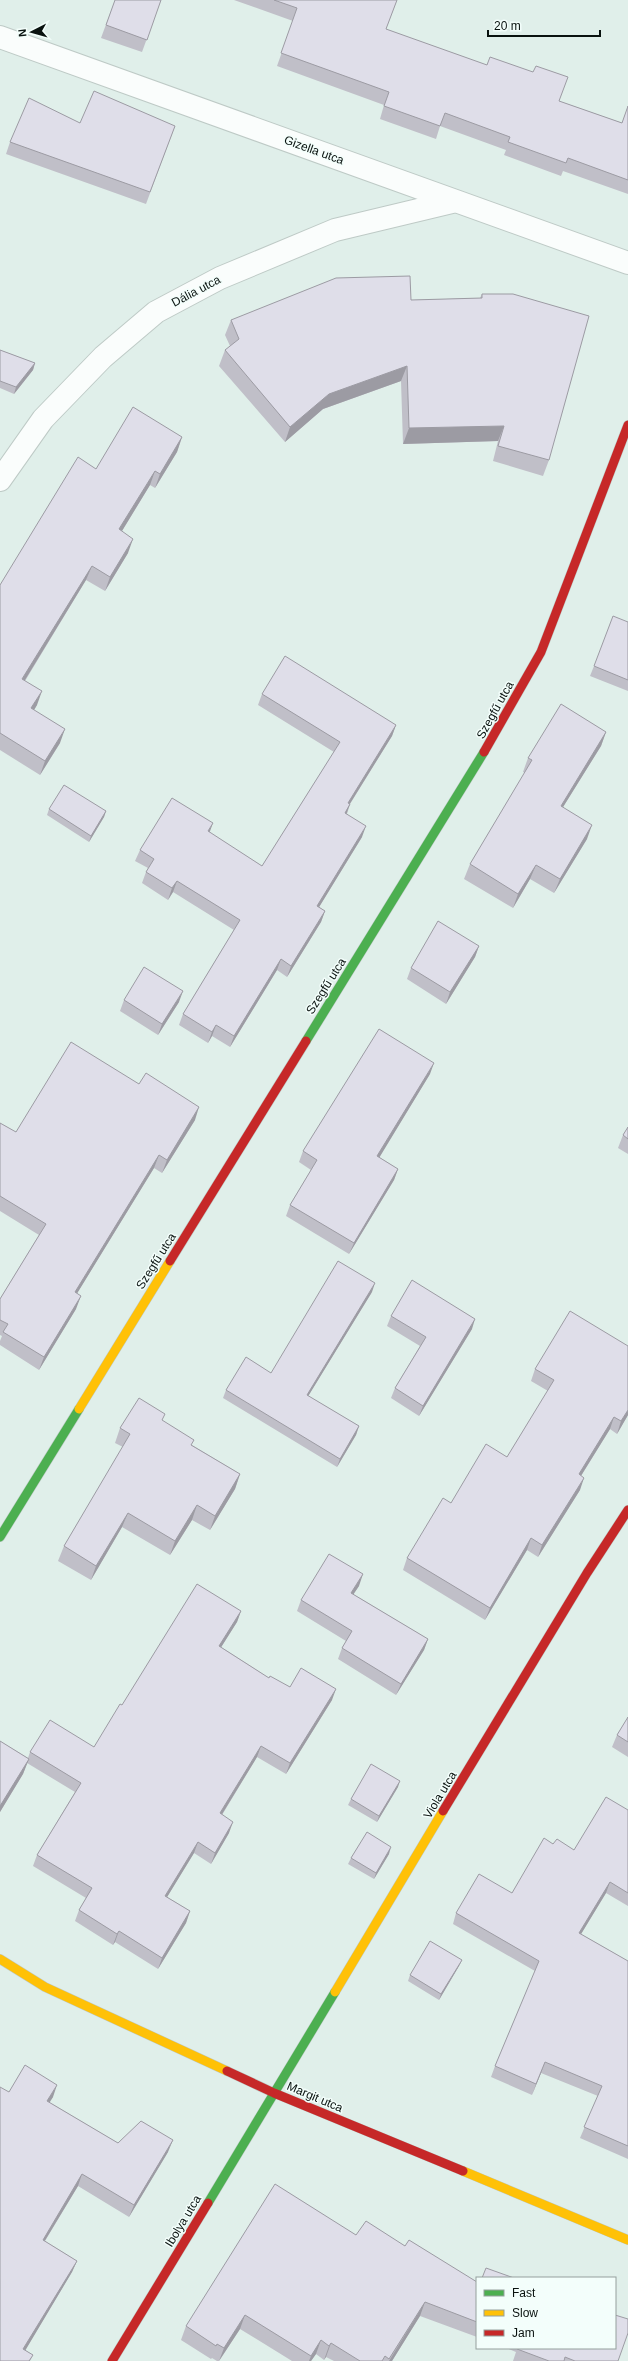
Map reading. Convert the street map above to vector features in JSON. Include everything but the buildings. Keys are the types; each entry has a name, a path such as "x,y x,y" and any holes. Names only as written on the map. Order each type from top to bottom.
{"street":[{"name":"Gizella utca","path":"0,37 628,263"},
{"name":"Dália utca","path":"0,480 43,419 103,357 156,312 220,278 335,230 456,202"},
{"name":"Szegfű utca","path":"0,1536 488,747 541,652 628,425"},
{"name":"Viola utca","path":"274,2093 587,1573 628,1510"},
{"name":"Margit utca","path":"0,1959 45,1987 274,2093 628,2240"},
{"name":"Ibolya utca","path":"112,2361 274,2093"}],"traffic: fast":[{"path":"306,1041 484,752"},
{"path":"0,1537 79,1409"},
{"path":"208,2203 335,1992"}],"traffic: slow":[{"path":"79,1409 170,1261"},
{"path":"335,1992 443,1811"},
{"path":"0,1959 45,1987 227,2071"},
{"path":"463,2171 628,2240"}],"traffic: jam":[{"path":"484,752 541,652 628,425"},
{"path":"170,1261 306,1041"},
{"path":"443,1811 587,1573 628,1510"},
{"path":"227,2071 274,2093 463,2171"},
{"path":"112,2361 208,2203"}]}
